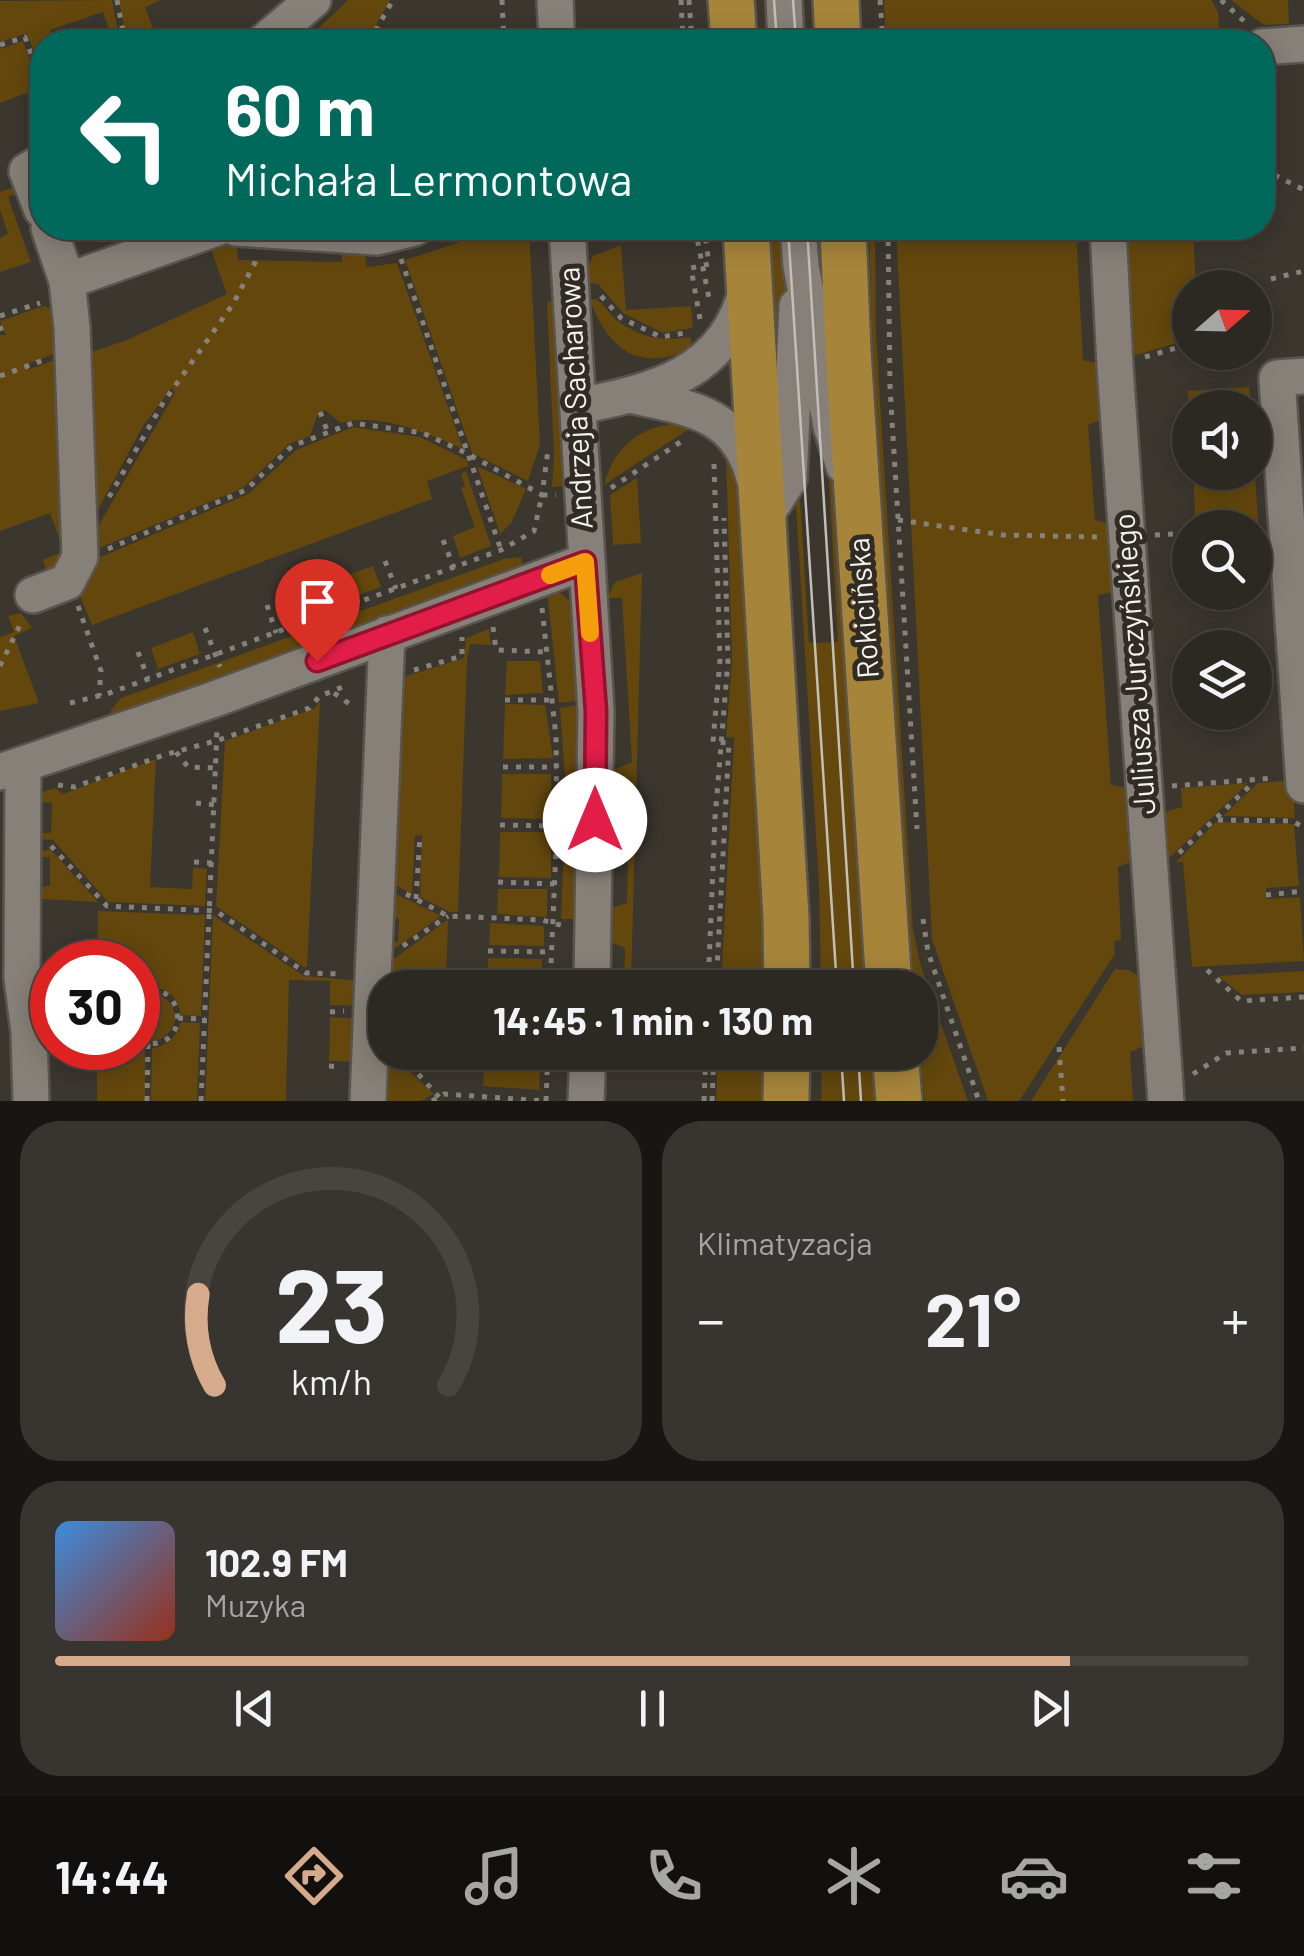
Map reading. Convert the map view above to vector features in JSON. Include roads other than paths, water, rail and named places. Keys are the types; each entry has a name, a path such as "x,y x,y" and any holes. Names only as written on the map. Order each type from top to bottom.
{"main road":[{"path":"732,0 733,30"},
{"path":"836,0 837,30"},
{"path":"747,240 786,970"},
{"name":"Rokicińska","path":"845,240 878,515 889,970"},
{"path":"786,1101 787,1070"},
{"path":"896,1070 899,1101"}],"street":[{"path":"278,30 313,0"},
{"path":"555,0 556,30"},
{"path":"784,0 785,30"},
{"path":"1275,40 1304,44"},
{"path":"32,595 74,569 72,349 67,281 53,240"},
{"path":"67,281 183,240"},
{"name":"Andrzeja Sacharowa","path":"568,240 596,711 593,970"},
{"path":"799,240 830,426 878,515"},
{"name":"Juliusza Jurczyńskiego","path":"1109,240 1114,366 1166,1089"},
{"path":"764,518 789,479 801,266"},
{"path":"578,406 633,396 676,380 706,347 734,327 749,277"},
{"path":"1304,376 1277,378 1298,627 1304,786"},
{"path":"633,396 712,425 738,440 750,462 764,518"},
{"path":"30,1101 29,1032 22,978 23,847 16,776 387,634 532,595 585,562"},
{"path":"368,1101 387,634"},
{"path":"586,1101 587,1070"}],"tram line":[{"path":"774,0 776,30"},
{"path":"793,0 795,30"},
{"path":"789,240 836,970"},
{"path":"808,240 853,970"},
{"path":"842,1070 844,1101"},
{"path":"859,1070 861,1101"}]}
